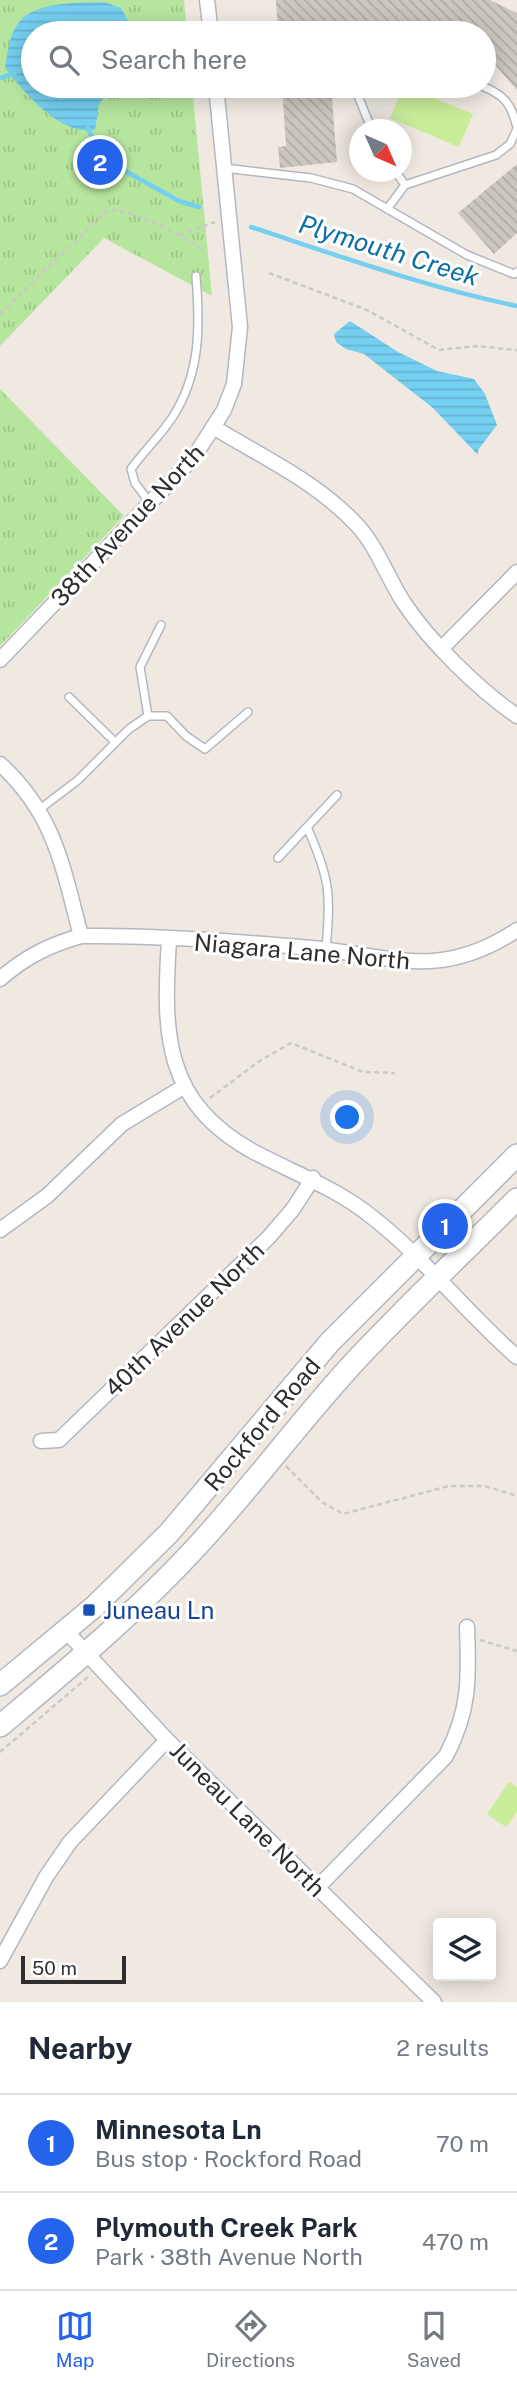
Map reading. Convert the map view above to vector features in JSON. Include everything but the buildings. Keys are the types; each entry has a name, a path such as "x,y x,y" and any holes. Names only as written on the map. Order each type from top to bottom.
{"main road":[{"name":"Rockford Road","path":"0,1685 66,1631 203,1496 330,1342 517,1155"},
{"name":"Rockford Road","path":"0,1726 87,1653 198,1546 251,1486 307,1414 517,1199"}],"street":[{"path":"207,0 210,21"},
{"name":"38th Avenue North","path":"0,660 194,457 215,428 234,384 240,327 217,98"},
{"path":"215,428 313,486 342,510 376,552 415,618 442,648 517,716"},
{"path":"442,648 517,572"},
{"path":"0,764 40,809 60,856 81,936 53,944 28,956 0,979"},
{"name":"Niagara Lane North","path":"81,936 326,949 402,962 432,962 489,946 517,930"},
{"path":"169,940 167,1031 185,1086 206,1117 230,1138 257,1154 313,1178 373,1217 416,1255 517,1357"},
{"path":"0,1230 47,1196 122,1124 185,1086"},
{"name":"40th Avenue North","path":"41,1441 59,1440 259,1247 293,1209 313,1178"},
{"name":"Juneau Lane North","path":"66,1631 167,1740 434,2002"},
{"path":"317,1888 446,1756 460,1729 468,1700 467,1633"},
{"path":"0,1961 38,1889 70,1842 167,1740"}],"lane":[{"path":"387,209 405,185 496,155 510,144 517,128 512,108 502,94 496,92"},
{"path":"359,98 368,119"},
{"path":"224,168 311,178 353,189 467,255 514,274 517,272"},
{"path":"150,503 135,484 131,468 173,416 194,369 198,338 196,276"},
{"path":"148,716 140,667 161,625"},
{"path":"69,697 115,743"},
{"path":"40,809 78,780 115,743 148,716 167,716 205,749 248,712"},
{"path":"278,858 337,795"},
{"path":"307,827 323,865 331,898 326,949"}],"path":[{"path":"179,235 215,222 215,209"},
{"path":"0,314 107,211 122,210 179,235 201,249"},
{"path":"270,273 367,310 439,350 476,346 517,350"},
{"path":"198,1106 258,1062 291,1043 363,1072 395,1073"},
{"path":"283,1464 322,1502 342,1514 449,1486 485,1486 517,1496"},
{"path":"467,1633 517,1651"}],"green space":[{"path":"0,0 184,0 186,21 21,21 21,98 193,98 212,296 104,238 0,346"},
{"path":"398,98 433,98 473,114 459,147 412,127 412,119 390,118"},
{"path":"0,389 124,516 0,646"},
{"path":"509,1782 517,1787 517,1812 506,1827 487,1814"}],"water":[{"path":"104,2 121,8 128,21 21,21 21,88 5,68 13,31 20,21 28,14 48,6"},
{"path":"31,98 104,98 99,104 95,130 69,126"},
{"path":"350,321 398,352 437,371 474,379 485,394 497,425 478,450 478,455 433,408 364,354 346,349 336,342 334,334"}],"waterway":[{"name":"Plymouth Creek","path":"0,78 15,73"},
{"name":"Plymouth Creek","path":"88,128 100,157 179,201 199,207"},
{"name":"Plymouth Creek","path":"251,227 416,280 517,306"}],"place":[{"name":"Plymouth Creek Park","path":"100,162"},
{"name":"Minnesota Ln","path":"445,1226"},
{"name":"Juneau Ln","path":"89,1610"}]}
